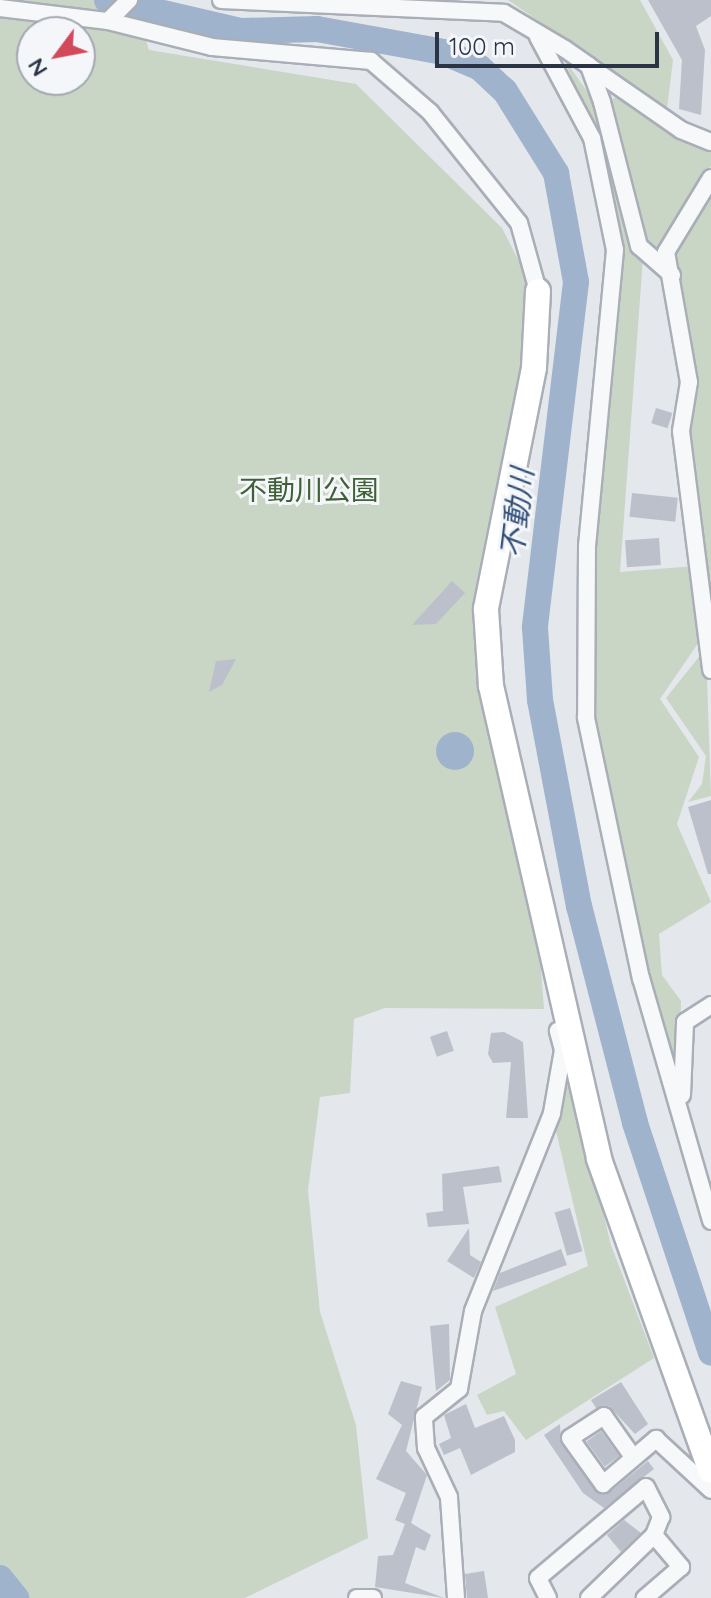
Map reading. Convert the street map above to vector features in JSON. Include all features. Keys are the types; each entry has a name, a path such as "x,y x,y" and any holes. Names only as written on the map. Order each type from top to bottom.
{"street":[{"path":"221,0 504,13 589,66 681,130 711,142"},
{"path":"0,8 117,10 212,47 371,61 430,112 519,223 538,291 534,368 491,571 486,646 557,984 599,1159 711,1471"},
{"path":"538,37 592,138 612,222 615,298 587,546 586,718 641,978 682,1101 711,1221"},
{"path":"589,66 639,246 672,275"},
{"path":"711,178 669,242 689,382 681,431 711,670"},
{"path":"456,1598 449,1497 426,1448 424,1417 459,1389 473,1311 552,1113 563,1050 550,995 557,984"},
{"path":"682,1101 685,1022 711,1005"},
{"path":"633,1457 656,1439 711,1490"},
{"path":"548,1598 538,1578 646,1487 661,1517 654,1535 589,1598"},
{"path":"645,1598 681,1567 654,1535"},
{"path":"357,1598 373,1598"}],"green space":[{"name":"不動川公園","path":"0,0 133,0 149,50 356,84 502,228 530,283 531,337 479,647 497,774 539,944 544,1009 385,1008 354,1019 350,1093 320,1097 308,1190 320,1312 356,1425 368,1538 245,1598 0,1598"},
{"path":"508,0 640,0 673,60 667,109"},
{"path":"563,57 593,100 643,258 620,572 695,566 701,639 660,699 699,757 677,824 711,902 659,934 662,975 681,1001 679,1077 647,976 593,717 594,546 622,249 608,165"},
{"path":"618,96 676,139 711,149 711,166 662,240 660,261 647,254 611,100"},
{"path":"711,187 711,627 670,253"},
{"path":"706,648 711,796 688,802 702,784 706,756 666,698"},
{"path":"566,1064 611,1245 654,1358 526,1440 504,1411 487,1415 477,1395 516,1374 495,1307 588,1266 555,1127"}],"water":[{"path":"455,732 468,738 474,751 468,764 455,770 442,764 436,751 442,738"}],"building":[{"path":"648,0 711,0 711,16 696,26 705,50 701,115 679,109 682,60"},
{"path":"656,408 672,413 668,428 651,423"},
{"path":"632,493 678,498 675,522 629,517"},
{"path":"659,538 661,565 627,567 625,540"},
{"path":"452,581 465,593 436,624 412,625"},
{"path":"236,659 222,685 209,692 216,661"},
{"path":"711,800 711,874 708,874 688,807"},
{"path":"447,1031 454,1051 437,1057 430,1037"},
{"path":"504,1032 523,1042 528,1118 506,1118 511,1062 493,1063 488,1054 491,1033"},
{"path":"499,1166 502,1182 463,1187 469,1224 428,1227 426,1213 443,1211 442,1174"},
{"path":"570,1208 582,1251 567,1256 555,1212"},
{"path":"469,1228 470,1255 481,1262 474,1278 447,1261"},
{"path":"561,1249 567,1265 493,1291 500,1273"},
{"path":"449,1324 450,1380 436,1391 430,1326"},
{"path":"401,1381 422,1387 406,1451 427,1475 411,1523 431,1535 425,1551 416,1547 405,1583 444,1598 375,1587 378,1556 393,1555 405,1524 395,1520 406,1493 376,1479 402,1425 388,1414"},
{"path":"621,1382 648,1424 635,1434 609,1406 596,1408 591,1400"},
{"path":"466,1404 475,1428 504,1416 515,1440 515,1452 471,1475 460,1448 444,1455 439,1444 451,1438 444,1415"},
{"path":"560,1424 561,1444 598,1494 610,1492 648,1461 654,1469 604,1508 583,1493 544,1435"},
{"path":"601,1431 619,1456 605,1467 586,1442"},
{"path":"624,1520 641,1533 621,1552 607,1535"},
{"path":"484,1571 488,1598 467,1598 465,1574"}],"waterway":[{"name":"不動川","path":"107,0 241,31 317,29 443,52 479,67 505,91 556,173 576,282 535,628 540,700 579,906 635,1123 711,1353"},
{"path":"0,1578 16,1598"}]}
